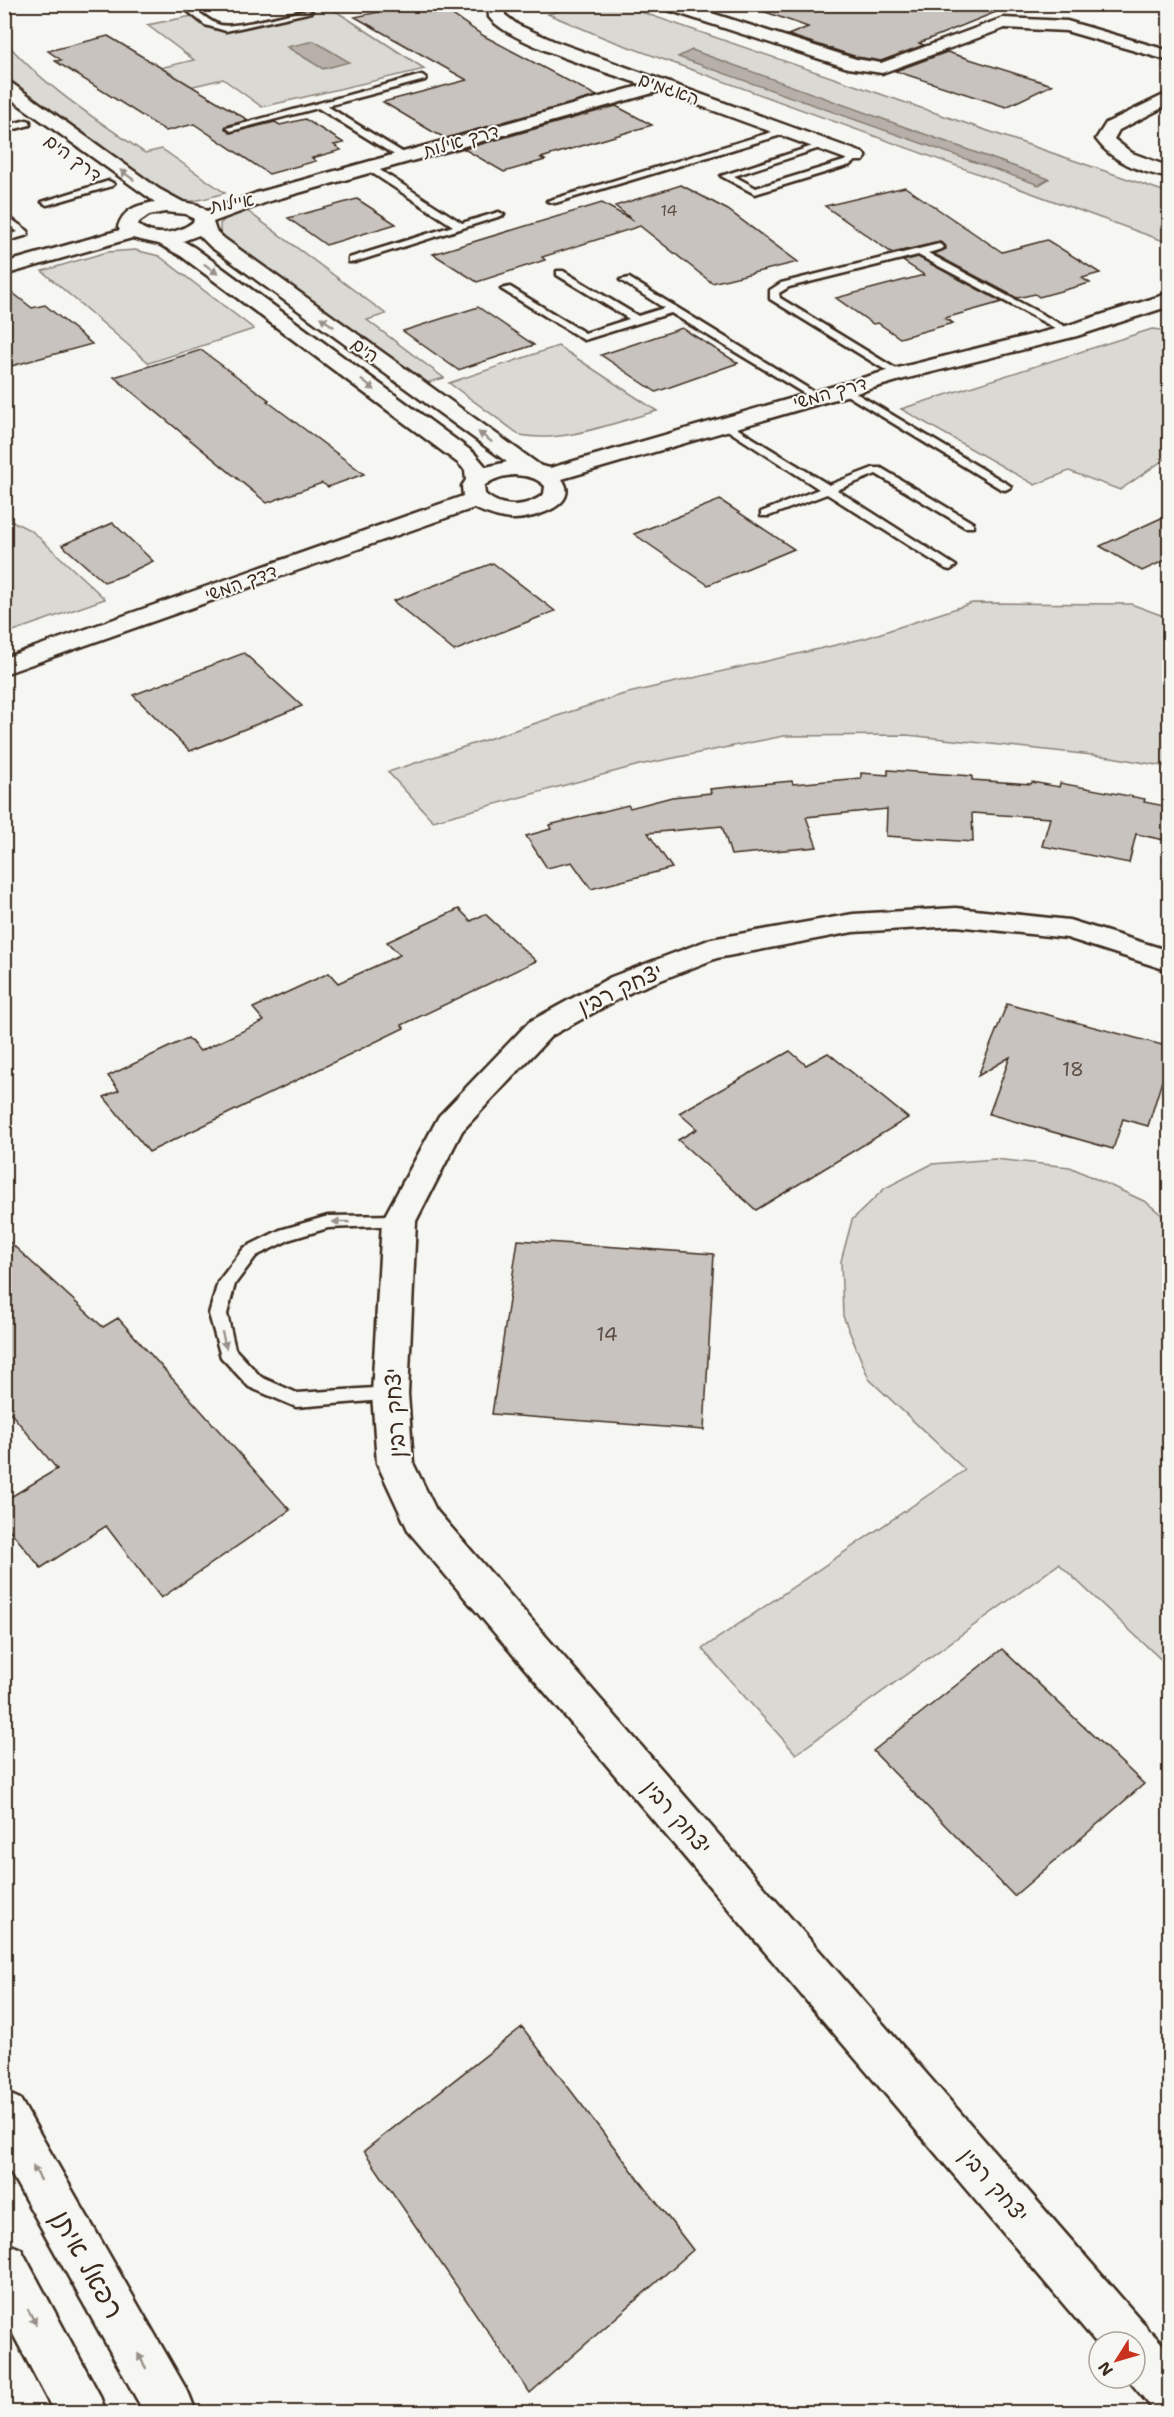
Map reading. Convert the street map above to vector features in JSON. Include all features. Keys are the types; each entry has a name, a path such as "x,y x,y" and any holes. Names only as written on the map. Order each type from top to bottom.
{"street":[{"name":"האגמים","path":"496,4 497,17 520,32 548,45 857,157"},
{"path":"665,4 854,64 882,68 1003,23 1067,26 1170,56"},
{"path":"4,86 152,193 179,206"},
{"name":"דרך אילות","path":"263,197 660,86"},
{"path":"1170,97 1112,127 1105,139 1111,149 1170,173"},
{"name":"דרך הים","path":"4,107 123,197"},
{"path":"123,197 128,227 145,237 162,238"},
{"name":"איילות","path":"123,197 153,207 218,206 263,197"},
{"name":"איילות","path":"162,238 185,235 204,222 263,197"},
{"name":"הים","path":"179,206 200,212 208,234 218,243 541,473"},
{"path":"4,269 133,232"},
{"name":"הים","path":"162,238 188,252 466,458 476,468 477,490"},
{"name":"דרך המשי","path":"541,473 725,424 897,374 1070,332 1170,299"},
{"name":"דרך המשי","path":"1114,318 1170,314"},
{"name":"דדך המשי","path":"4,667 477,490 490,472 502,469 541,473"},
{"path":"477,490 489,507 501,510 533,509 545,504 555,496 556,486 541,473"},
{"name":"יצחק רבין","path":"1118,2330 422,1521 395,1463 390,1394 399,1221 450,1124 540,1029 622,984 711,949 853,923 956,917 1069,928 1170,961"},
{"name":"רפאל איתן","path":"4,2115 171,2412"},
{"path":"4,2266 81,2412"},
{"path":"1147,2364 1170,2390"}],"lane":[{"path":"183,4 202,21 214,27 226,29 308,12"},
{"path":"231,128 422,78"},
{"path":"320,105 404,157"},
{"path":"4,129 27,123"},
{"path":"552,201 785,131"},
{"path":"825,145 726,176 755,191 847,164 857,157"},
{"path":"369,167 462,227"},
{"path":"47,202 123,197"},
{"path":"352,260 499,215"},
{"path":"4,218 25,233 4,239"},
{"path":"897,374 775,299 774,291 785,285 939,247"},
{"path":"919,252 1070,332"},
{"path":"560,273 637,320"},
{"path":"625,280 817,397"},
{"path":"506,289 584,338 672,309"},
{"path":"844,389 1005,487"},
{"path":"725,424 950,566"},
{"path":"765,514 877,470 969,525"},
{"path":"390,1394 296,1400 255,1382 227,1352 218,1314 227,1281 250,1252 286,1234 327,1222 399,1221"}],"shaded area":[{"path":"578,5 621,5 1169,193 1169,243 607,39 548,14"},
{"path":"328,6 425,69 262,107 223,79 130,101 105,81 194,60 147,25 197,15 219,30"},
{"path":"4,40 19,57 53,87 145,153 162,149 225,193 199,200 183,201 167,198 158,193 5,78"},
{"path":"314,41 349,62 323,69 287,47"},
{"path":"692,50 1049,179 1039,185 678,57"},
{"path":"246,210 386,314 367,320 444,378 420,385 229,245 220,234 220,224 226,218"},
{"path":"135,250 159,256 254,329 149,363 42,271 107,252"},
{"path":"1152,329 1169,331 1169,456 1120,490 1069,471 1035,485 901,409"},
{"path":"558,346 657,411 571,434 553,437 520,435 449,383"},
{"path":"4,517 32,531 105,599 5,634"},
{"path":"972,603 1131,604 1169,618 1169,767 1111,757 907,735 784,736 639,765 433,821 388,772 624,694 866,638"},
{"path":"995,1159 1070,1167 1146,1202 1169,1221 1169,1667 1059,1564 796,1754 702,1649 965,1470 869,1379 843,1316 841,1261 852,1220 885,1188 932,1164"}],"building":[{"path":"416,4 439,6 484,36 597,96 446,138 433,132 383,102 467,80 355,17"},
{"path":"758,4 1011,4 1011,6 919,43 924,45 881,61 857,57 788,35 808,27 757,9"},
{"path":"108,36 248,120 226,126 225,128 230,133 275,122 280,125 305,119 344,143 334,145 341,150 312,158 316,161 269,174 194,124 166,131 55,61 61,60 48,51"},
{"path":"947,52 1052,85 1006,107 895,71"},
{"path":"616,106 652,125 541,158 545,160 504,172 464,149"},
{"path":"681,185 728,210 798,262 712,283 640,226 542,257 545,260 477,282 433,254 602,203 634,221 615,206"},
{"path":"905,187 1002,252 1047,240 1100,273 1082,278 1090,283 1039,297 1035,294 1017,298 934,254 946,249 945,245 940,242 892,253 825,206"},
{"path":"357,199 396,224 326,245 288,218"},
{"path":"918,257 1002,302 945,318 953,323 900,338 878,323 873,324 836,298 924,275 903,261"},
{"path":"4,286 32,308 45,305 92,344 4,368"},
{"path":"478,307 534,345 458,370 403,331"},
{"path":"682,328 738,363 656,392 601,355"},
{"path":"201,350 364,474 328,487 322,483 267,503 114,377"},
{"path":"720,500 794,549 708,585 634,534"},
{"path":"1170,514 1170,558 1142,571 1100,546"},
{"path":"113,523 153,561 104,582 62,545"},
{"path":"493,563 555,611 454,651 393,601"},
{"path":"244,653 302,706 190,751 133,695"},
{"path":"888,770 972,776 972,780 1031,784 1032,782 1059,787 1060,783 1145,799 1144,802 1170,807 1170,816 1164,840 1136,834 1129,863 1042,846 1050,818 972,813 973,842 886,836 887,809 806,817 817,847 731,855 722,826 648,833 672,868 591,889 572,862 547,868 526,836 551,829 549,825 628,805 630,808 672,797 711,793 710,789 792,781 793,784 861,778 861,773 888,775"},
{"path":"459,909 471,921 485,914 536,961 402,1025 404,1028 149,1152 104,1097 119,1090 108,1076 188,1038 200,1051 264,1021 253,1008 329,973 338,983 400,955 387,942"},
{"path":"1007,1004 1170,1047 1170,1055 1148,1126 1123,1119 1113,1149 989,1114 1010,1057 978,1076"},
{"path":"790,1051 806,1065 828,1053 908,1118 756,1210 678,1140 697,1129 679,1113"},
{"path":"4,1237 103,1327 118,1318 290,1510 161,1598 106,1526 41,1568 4,1523 4,1501 57,1469 4,1405"},
{"path":"518,1240 714,1254 704,1430 492,1414"},
{"path":"1002,1649 1144,1784 1014,1896 873,1751"},
{"path":"522,2027 693,2250 530,2393 364,2151"}]}
